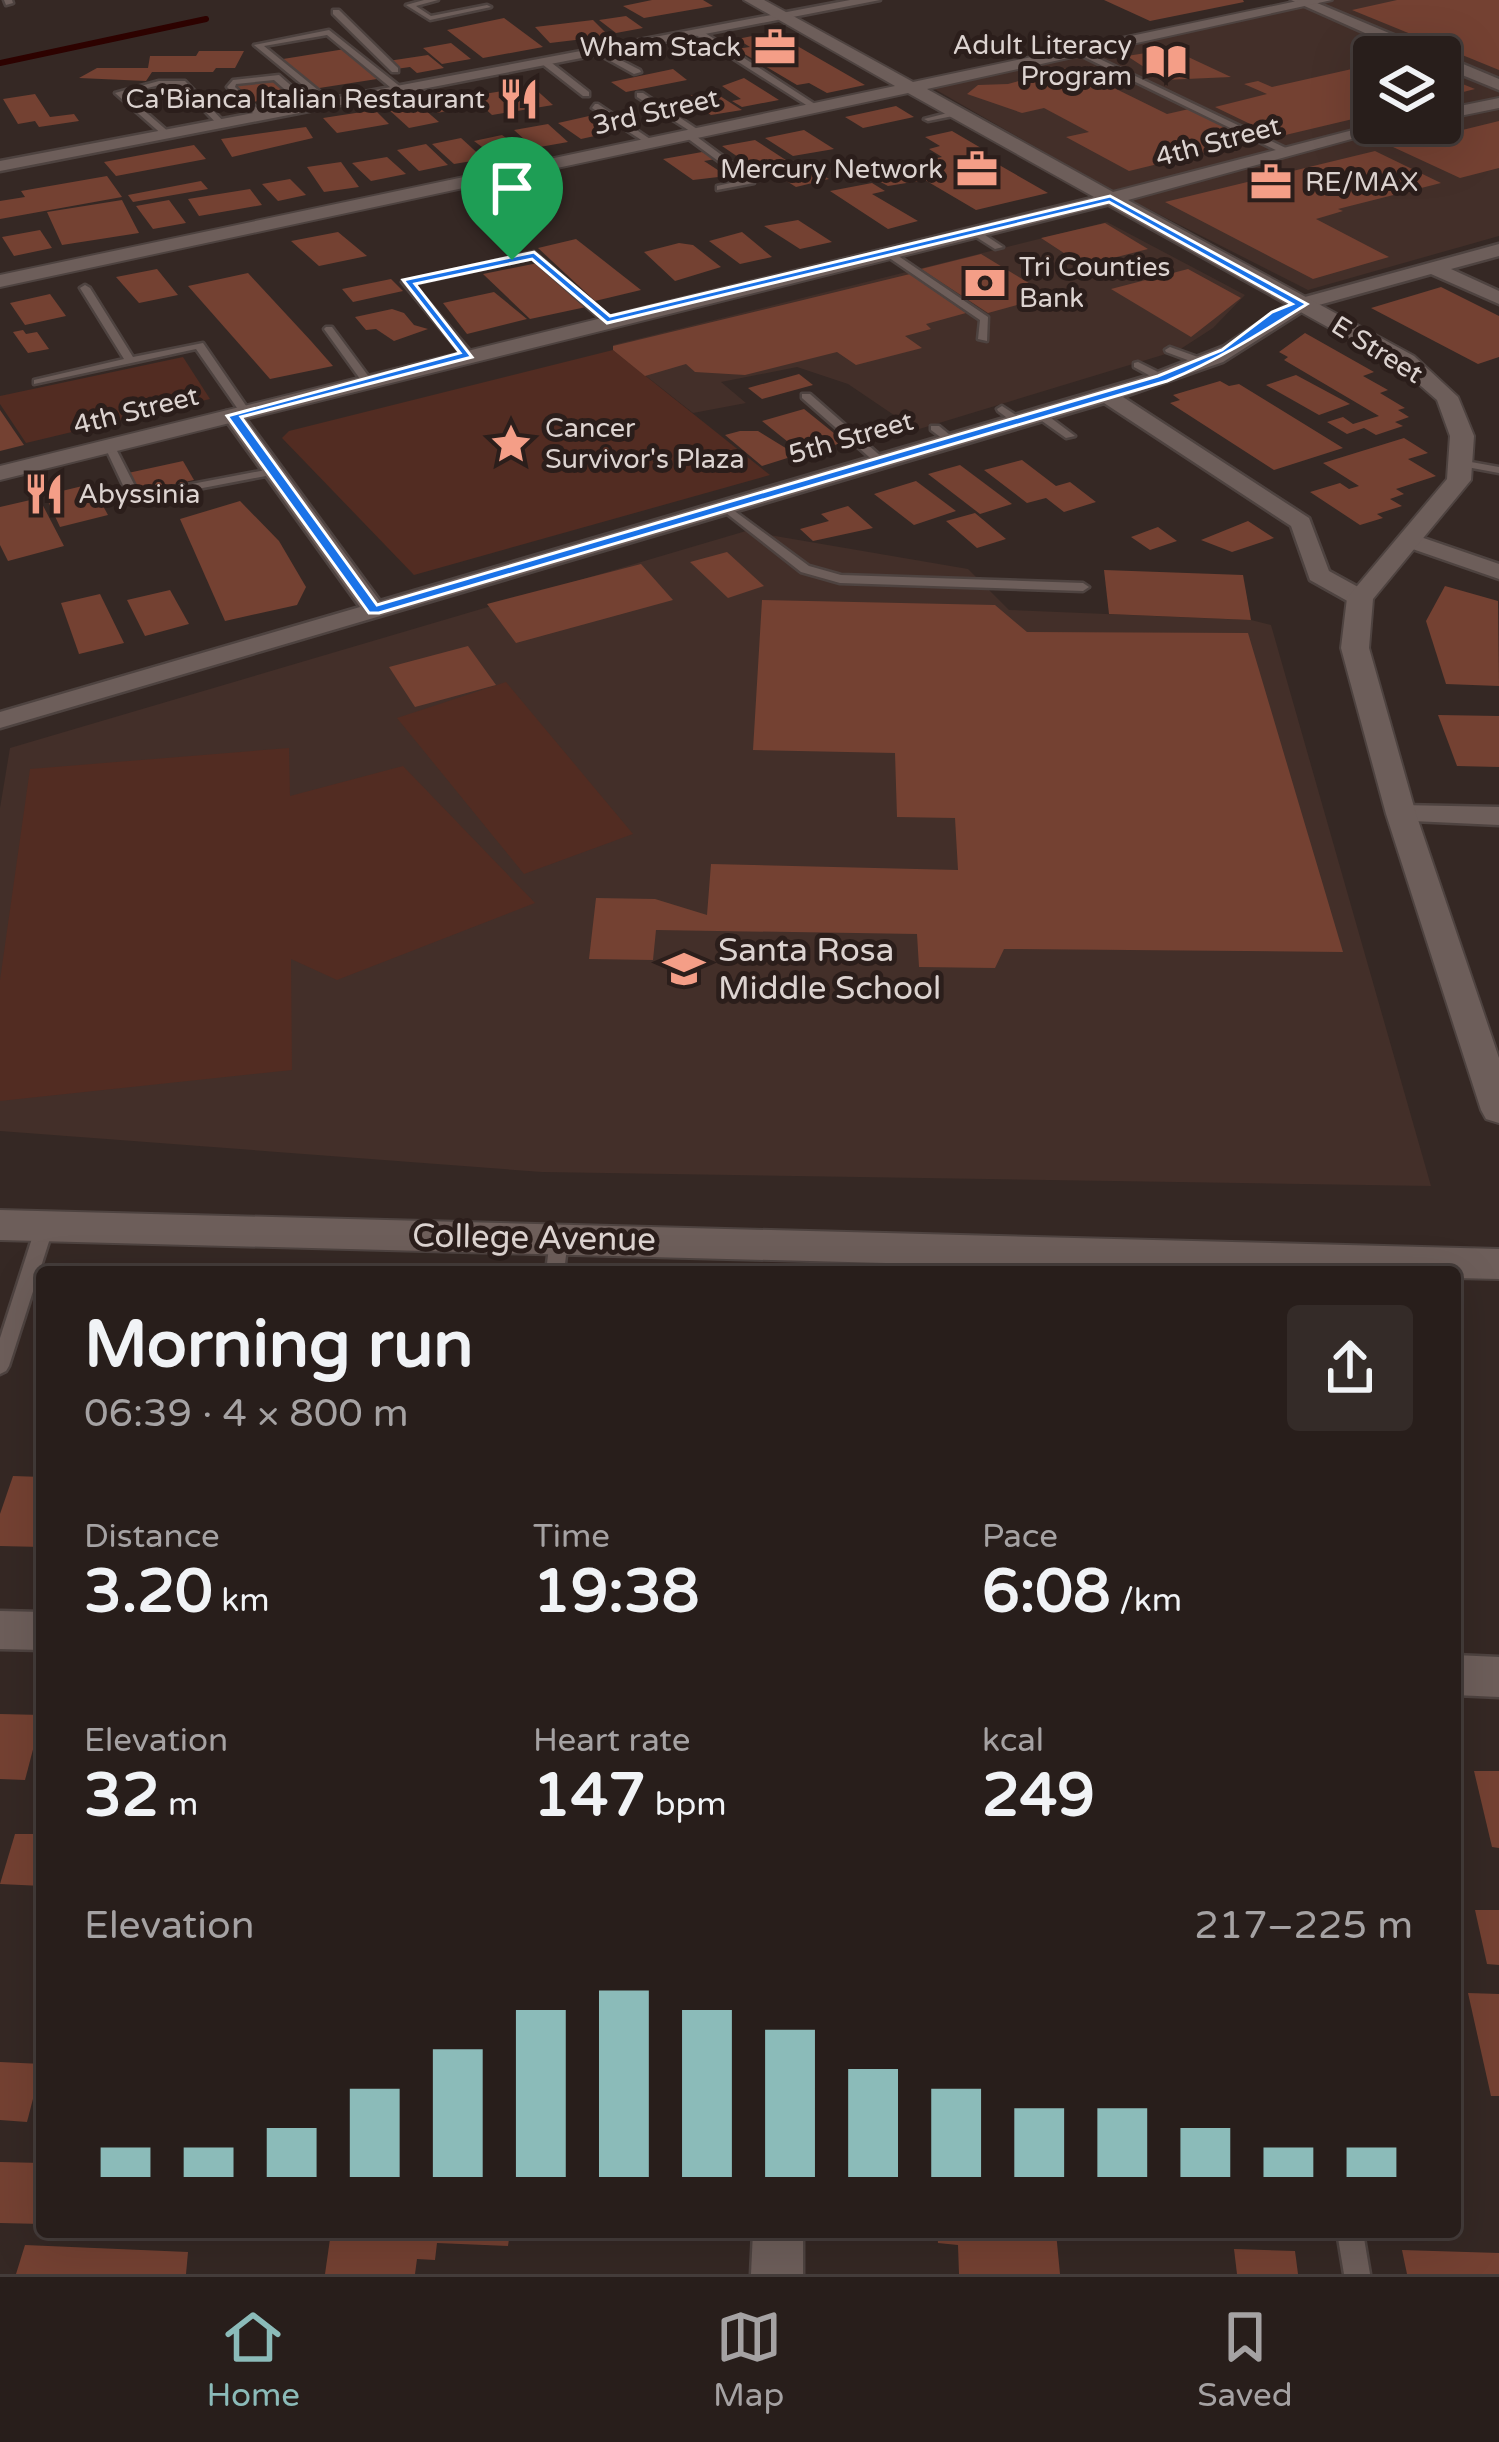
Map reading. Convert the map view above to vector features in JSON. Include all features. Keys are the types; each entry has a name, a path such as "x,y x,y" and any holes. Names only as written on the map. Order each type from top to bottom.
{"street":[{"name":"E Street","path":"752,0 1406,361 1447,397 1462,436 1460,463"},
{"path":"0,166 867,0"},
{"path":"1310,1 1386,36"},
{"name":"3rd Street","path":"0,281 691,132 817,111 910,86 1310,1"},
{"path":"1461,69 1499,85"},
{"path":"1461,111 1499,103"},
{"name":"4th Street","path":"0,473 1353,135"},
{"name":"5th Street","path":"0,719 880,461 943,434 1072,398 1107,396 1205,363 1248,340 1276,314 1301,304 1499,250"},
{"path":"1433,268 1499,298"},
{"path":"1107,396 1301,524 1318,575 1360,598"},
{"path":"240,414 271,472 374,610"},
{"path":"1460,463 1459,480 1360,598 1355,648 1401,814 1499,1110"},
{"path":"1409,540 1499,572"},
{"path":"1401,814 1499,815"},
{"name":"College Avenue","path":"0,1225 557,1255 1499,1264"},
{"path":"0,1630 36,1630"},
{"path":"1461,1675 1499,1677"},
{"path":"777,2274 778,2238"}],"lane":[{"path":"434,0 410,5 430,18 488,7"},
{"path":"336,12 406,89"},
{"path":"330,103 257,44 329,32 406,89"},
{"path":"699,33 817,111"},
{"path":"601,52 637,72"},
{"path":"1081,52 1287,152"},
{"path":"545,62 586,94"},
{"path":"261,116 231,87 233,82 276,77 310,107"},
{"path":"167,134 119,93 159,83 182,83 222,124"},
{"path":"640,95 751,181 720,188"},
{"path":"596,106 649,141"},
{"path":"928,119 955,113"},
{"path":"976,233 998,247"},
{"path":"888,253 986,319 982,339"},
{"path":"468,355 407,282 534,255 607,320"},
{"path":"85,288 130,361"},
{"path":"329,329 367,381"},
{"path":"38,382 199,345 240,414"},
{"path":"1170,350 1205,363"},
{"path":"1138,365 1162,378"},
{"path":"806,397 880,461"},
{"path":"1020,415 1070,436"},
{"path":"109,446 135,498 271,472"},
{"path":"1460,463 1499,470"},
{"path":"725,507 805,569 840,579 1083,587"},
{"path":"0,1366 45,1226"},
{"path":"1351,2238 1357,2274"}],"shaded area":[{"path":"1331,0 1499,0 1499,236 1308,290 1107,188 931,87"},
{"path":"1107,222 1245,295 1213,328 1179,350 916,430 848,384 797,367 721,382 746,403 693,413 613,350 613,345"},
{"path":"613,350 770,475 414,575 282,438 289,431"},
{"path":"183,357 210,399 26,443 0,404 0,396"},
{"name":"Santa Rosa Middle School","path":"746,531 968,569 1009,610 1251,620 1271,625 1431,1186 542,1172 0,1131 0,808 10,748"},
{"path":"506,682 633,834 524,874 397,718"},
{"path":"289,748 290,796 403,766 535,903 337,980 291,959 292,1070 0,1101 0,980 30,769"}],"building":[{"path":"652,0 703,0 713,6 644,18 623,6"},
{"path":"1104,0 1243,0 1244,2 1150,21"},
{"path":"1397,0 1499,0 1499,70 1461,54 1461,36 1416,36 1352,10"},
{"path":"626,16 643,28 616,33 599,20"},
{"path":"504,18 543,47 483,58 447,30"},
{"path":"593,20 609,36 550,43 535,27"},
{"path":"773,32 865,85 827,93 809,83 797,85 736,49 750,47 737,39"},
{"path":"451,43 471,59 442,64 423,48"},
{"path":"345,49 377,79 313,89 283,59"},
{"name":"Adult Literacy Program","path":"1171,49 1231,77 1164,80 1127,56"},
{"path":"199,51 244,51 235,68 213,72 152,72 146,81 79,78 97,68 148,68 150,56 196,56"},
{"path":"428,55 444,68 417,73 410,67 396,69 388,61"},
{"path":"1087,67 1118,82 1108,85 1167,114 1189,109 1253,141 1129,171 1066,137 1089,132 1044,108 1022,113 967,94 978,85 1008,84"},
{"path":"673,69 687,80 626,92 611,82"},
{"path":"1353,69 1353,119 1277,137 1215,107 1267,94 1244,84 1258,81 1272,87"},
{"path":"744,78 779,100 742,107 732,101 741,99 722,86"},
{"path":"273,80 289,95 253,102 237,86"},
{"path":"532,86 553,105 492,115 472,96"},
{"path":"712,91 742,110 711,115 683,97"},
{"path":"35,94 50,117 74,114 79,121 39,127 35,121 18,124 3,99"},
{"path":"459,97 472,106 437,113 424,104"},
{"path":"417,103 439,122 409,128 387,108"},
{"path":"896,106 914,117 863,128 845,117"},
{"path":"375,110 389,124 337,133 323,118"},
{"path":"589,116 613,132 581,139 558,123"},
{"path":"1499,121 1499,168 1460,178 1393,147 1461,144 1461,130"},
{"path":"548,124 568,142 534,148 514,130"},
{"path":"306,127 313,138 232,157 221,139"},
{"path":"804,130 834,149 793,156 765,138"},
{"path":"952,131 981,148 973,150 1048,193 976,210 925,180 888,186 864,173 942,157 929,149 940,146 925,137"},
{"path":"502,135 523,150 494,156 474,141"},
{"path":"461,138 484,159 454,164 432,144"},
{"path":"755,140 792,164 757,170 722,146"},
{"path":"426,144 448,165 419,171 397,150"},
{"path":"194,145 206,159 116,176 104,162"},
{"path":"1375,151 1441,183 1316,219 1389,257 1313,279 1165,202"},
{"path":"702,152 716,159 704,161 727,176 693,180 663,159"},
{"path":"387,157 406,174 371,181 352,163"},
{"path":"341,162 359,187 324,192 307,167"},
{"path":"812,169 829,179 796,187 780,177"},
{"path":"107,176 122,197 0,219 0,201 25,197 21,191"},
{"path":"290,179 306,195 278,201 262,184"},
{"path":"201,181 208,189 133,202 128,195"},
{"path":"872,183 885,191 872,194 918,221 888,229 830,191"},
{"path":"250,189 262,205 199,216 188,199"},
{"path":"122,200 139,233 62,245 47,212"},
{"path":"169,200 186,223 153,229 136,206"},
{"path":"798,220 832,242 800,249 764,226"},
{"path":"1105,223 1148,249 1113,258 1126,266 1096,274 1041,238"},
{"path":"40,230 52,248 14,256 2,237"},
{"path":"338,232 367,256 319,266 291,241"},
{"path":"742,232 772,257 740,264 709,241"},
{"path":"576,239 641,290 595,301 538,248"},
{"path":"679,243 693,245 721,267 675,281 644,252"},
{"name":"Tri Counties Bank","path":"981,254 1050,296 988,313 921,269"},
{"path":"538,263 586,307 530,319 483,274"},
{"path":"157,269 178,295 139,303 116,277"},
{"path":"1188,269 1241,298 1191,337 1111,289"},
{"path":"248,273 333,366 270,379 188,286"},
{"path":"910,274 966,313 926,324 931,329 905,336 922,348 856,365 837,352 745,375 695,372 686,364 645,376 613,350 613,346"},
{"path":"391,279 403,291 353,302 342,289"},
{"path":"1441,287 1499,316 1499,357 1478,364 1371,308"},
{"path":"494,292 527,319 467,334 443,303"},
{"path":"50,294 66,316 25,325 10,303"},
{"path":"392,309 428,329 394,341 376,329 366,330 355,317"},
{"path":"13,332 37,332 49,349 28,353"},
{"path":"1305,333 1374,372 1363,376 1388,390 1380,393 1405,408 1398,410 1409,417 1395,422 1403,426 1376,435 1364,428 1347,434 1327,422 1343,417 1353,424 1379,416 1284,360 1288,357 1279,352"},
{"path":"799,374 813,385 762,399 748,388"},
{"path":"1296,375 1350,404 1319,415 1266,385"},
{"path":"1220,381 1239,384 1343,448 1274,470 1170,403 1180,400 1173,395"},
{"path":"804,409 845,442 803,454 762,421"},
{"path":"0,410 24,445 0,451"},
{"path":"758,431 797,455 762,466 725,435"},
{"path":"1404,438 1428,453 1408,459 1436,476 1396,489 1404,494 1390,499 1402,506 1377,514 1383,518 1360,525 1310,492 1340,483 1349,489 1359,486 1323,463"},
{"path":"1022,460 1056,486 1070,482 1096,502 1064,512 1046,498 1027,503 984,470"},
{"path":"183,461 194,480 138,492 128,473"},
{"path":"960,465 1012,504 980,514 928,474"},
{"path":"916,481 956,511 914,525 874,494"},
{"path":"91,484 108,515 60,527 45,495"},
{"path":"39,498 64,546 8,561 0,545 0,507"},
{"path":"240,501 279,541 306,587 297,605 225,621 180,519"},
{"path":"848,506 873,528 813,541 800,529 829,521 821,514"},
{"path":"975,513 1006,539 977,548 946,521"},
{"path":"1248,521 1274,538 1232,552 1201,540"},
{"path":"1158,527 1177,541 1150,550 1131,537"},
{"path":"727,552 764,586 728,598 690,562"},
{"path":"641,564 673,600 516,643 487,604"},
{"path":"1104,570 1243,575 1251,620 1109,614"},
{"path":"1445,586 1498,601 1499,686 1446,684 1426,621"},
{"path":"170,590 189,624 145,636 127,600"},
{"path":"100,594 124,643 79,654 61,603"},
{"path":"762,600 995,605 1027,632 1248,633 1343,952 1004,949 995,968 919,967 917,934 656,930 653,960 589,959 596,898 655,899 707,915 711,864 958,870 955,818 897,817 895,753 753,750"},
{"path":"468,646 496,685 415,707 389,667"},
{"path":"1438,715 1499,716 1499,767 1457,766"},
{"path":"13,1476 36,1477 36,1547 0,1546 0,1514"},
{"path":"0,1714 36,1715 36,1738 25,1780 0,1779"},
{"path":"1474,1771 1499,1771 1499,1848 1492,1847"},
{"path":"15,1834 36,1834 36,1886 0,1884"},
{"path":"1475,1910 1499,1910 1499,1965 1487,1964"},
{"path":"1468,1993 1499,1994 1499,2096 1491,2096"},
{"path":"0,2062 36,2064 27,2122 0,2120"},
{"path":"0,2162 36,2163 36,2224 0,2223"},
{"path":"330,2238 509,2238 508,2246 437,2243 435,2260 417,2259 415,2274 325,2274"},
{"path":"938,2238 1057,2238 1060,2274 959,2274 958,2245 938,2243"},
{"path":"25,2245 188,2252 186,2274 16,2274"},
{"path":"1234,2249 1295,2251 1298,2274 1237,2274"},
{"path":"1402,2250 1499,2253 1499,2274 1407,2274"}],"waterway":[{"path":"0,63 206,19"}],"place":[{"name":"Wham Stack","path":"775,47"},
{"name":"Adult Literacy Program","path":"1166,61"},
{"name":"Ca'Bianca Italian Restaurant","path":"519,99"},
{"name":"Mercury Network","path":"977,169"},
{"name":"RE/MAX","path":"1271,182"},
{"name":"Tri Counties Bank","path":"985,283"},
{"name":"Cancer Survivor's Plaza","path":"511,444"},
{"name":"Abyssinia","path":"44,494"},
{"name":"Santa Rosa Middle School","path":"684,969"}],"route":[{"path":"1110,199 1301,304 1276,314 1248,340 1226,352 1162,378 374,610 233,416 468,355 407,282 512,260 534,255 607,320 1110,199"}]}
